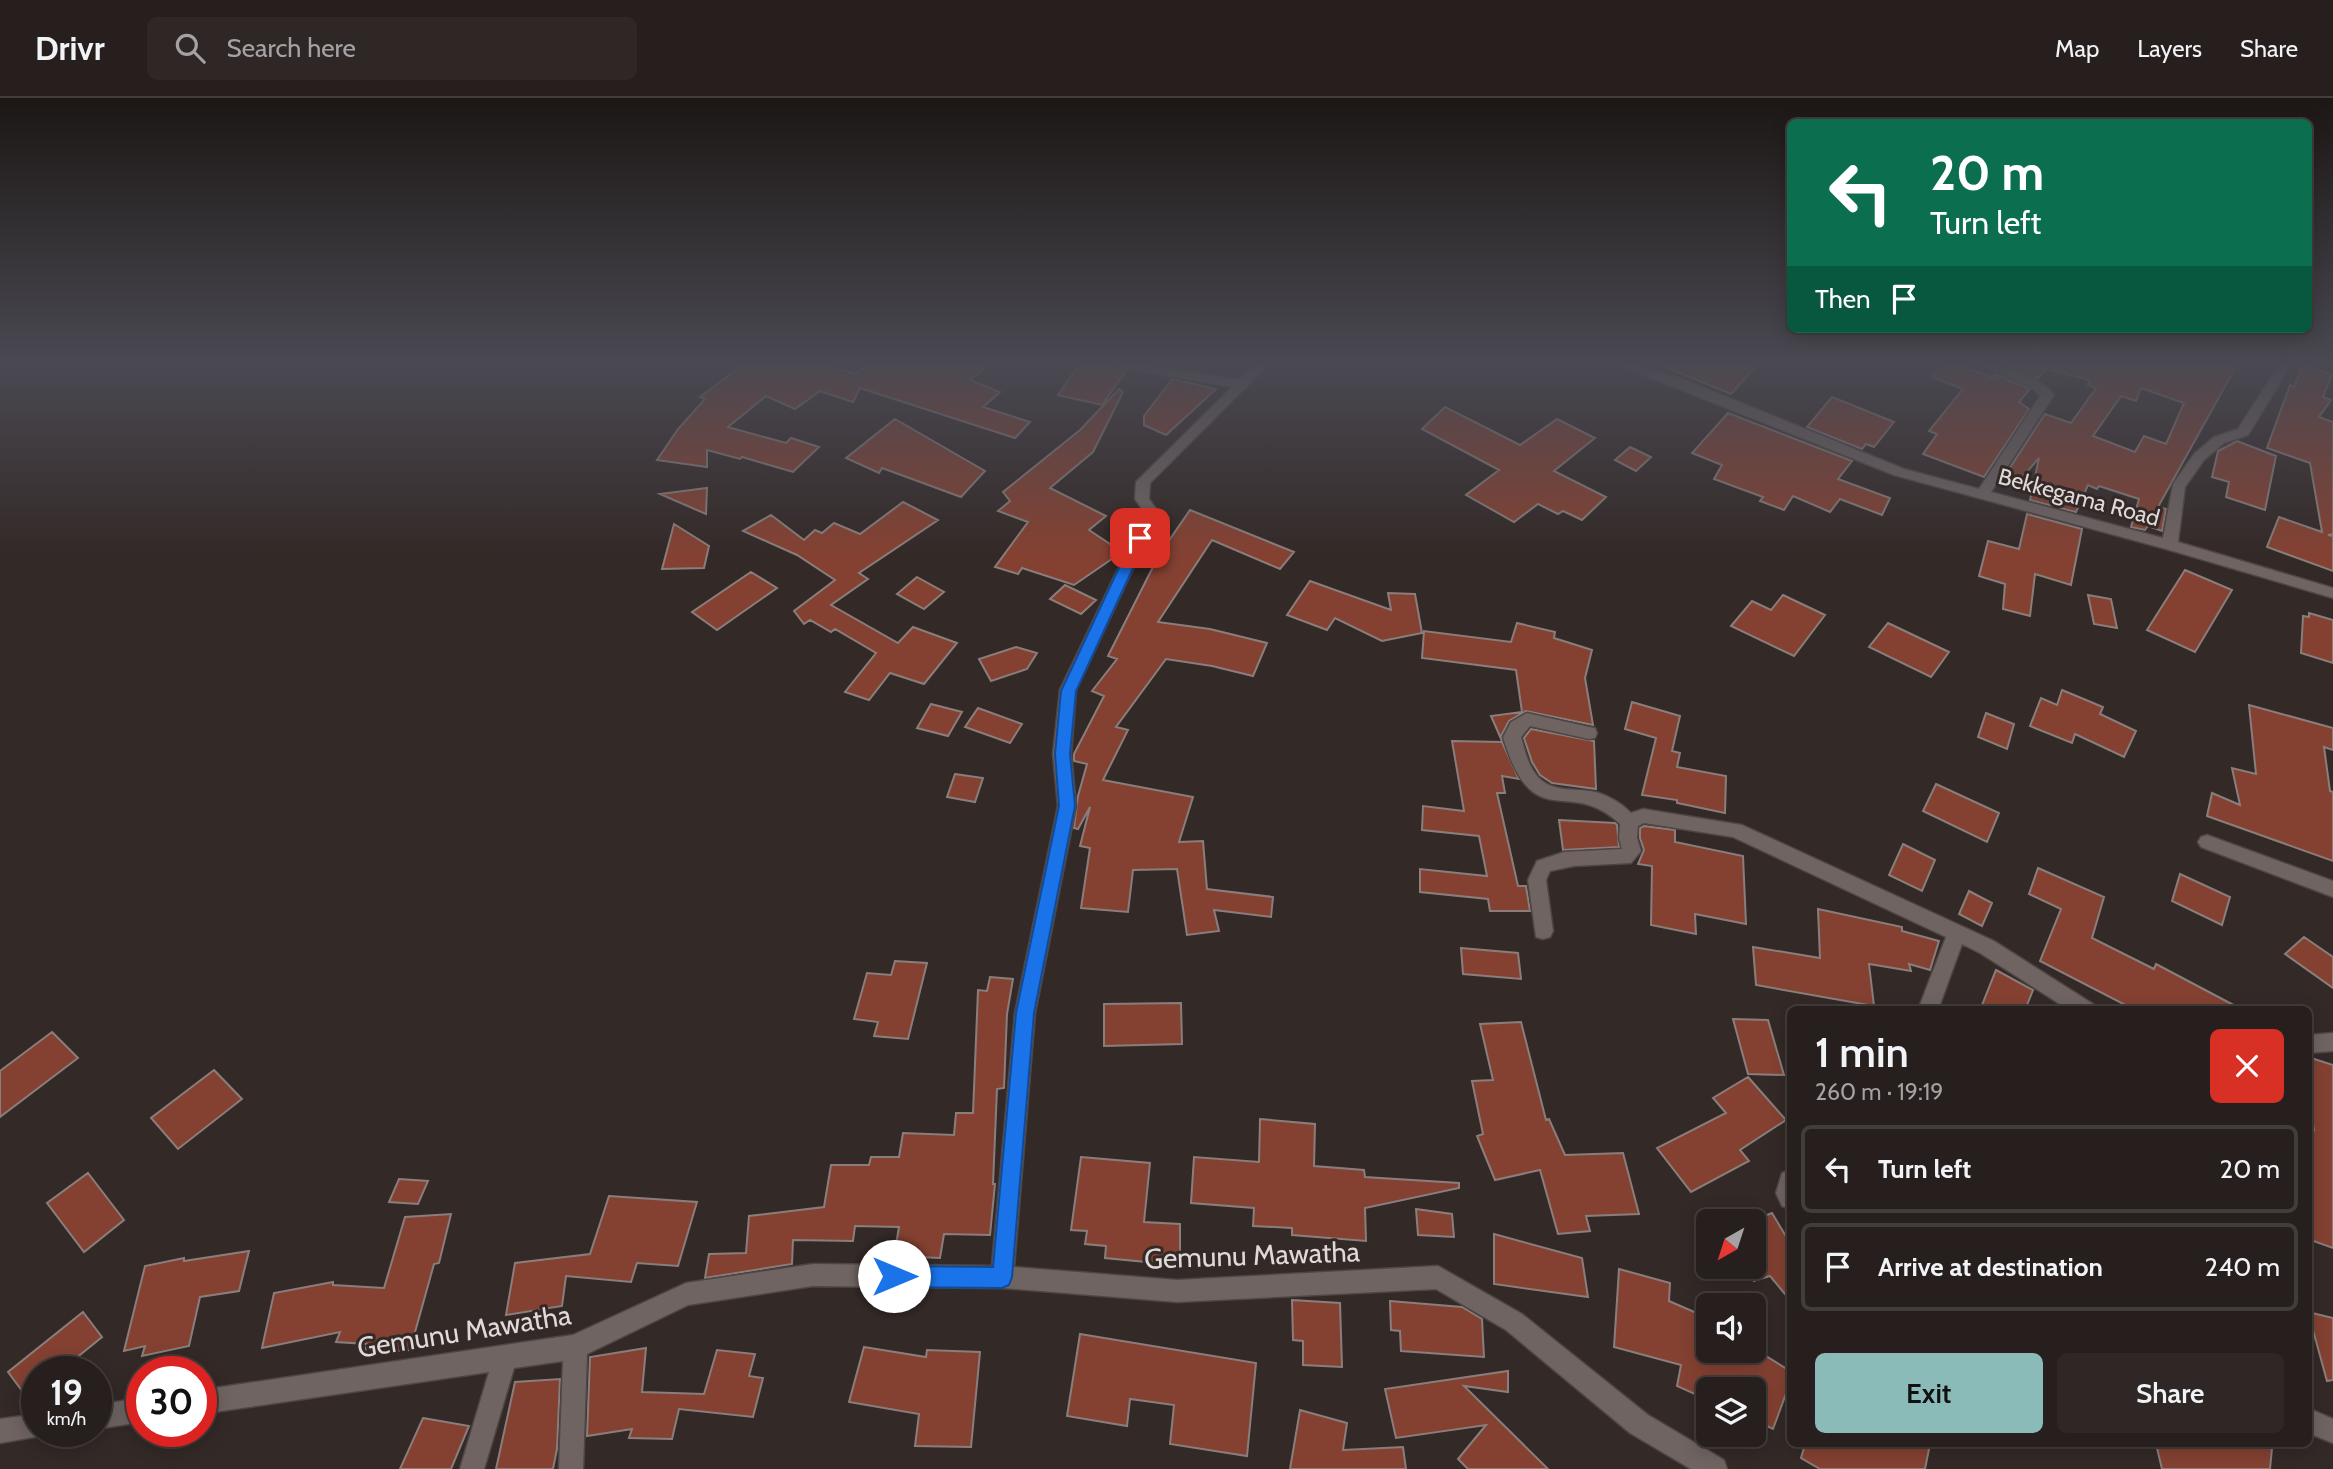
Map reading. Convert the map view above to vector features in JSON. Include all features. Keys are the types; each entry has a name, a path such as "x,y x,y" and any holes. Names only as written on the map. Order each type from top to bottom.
{"street":[{"path":"1002,1277 1025,1013 1067,806 1062,754 1068,691 1152,513 1142,499 1143,482 1197,427"},
{"name":"Bekkegama Road","path":"1788,427 1899,472 2170,545 2333,593"},
{"path":"1982,495 2026,427"},
{"path":"2170,545 2178,487 2199,457 2220,440 2243,432 2246,427"},
{"path":"1543,931 1537,880 1543,866 1558,859 1577,857 1625,858 1632,852 1628,838 1629,822 1623,814 1597,799 1548,794 1534,786 1522,773 1512,737 1517,726 1527,719 1589,733"},
{"path":"1629,822 1643,816 1736,830 1987,947 2079,1006"},
{"path":"2207,842 2333,888"},
{"path":"1930,1006 1957,933"},
{"path":"2312,1044 2333,1042"},
{"name":"Gemunu Mawatha","path":"217,1400 575,1347 686,1294 813,1275 1002,1277 1177,1292 1437,1277 1514,1322 1639,1424 1715,1469"},
{"path":"570,1469 575,1347"},
{"path":"472,1469 505,1357"},
{"path":"2312,1422 2333,1431"},
{"path":"0,1431 21,1428"}],"building":[{"path":"728,427 786,443 791,438 819,447 793,472 707,450 707,467 657,460 678,429"},
{"path":"885,427 909,427 985,471 961,497 882,468 879,473 846,458"},
{"path":"981,427 1025,427 1015,438"},
{"path":"1083,427 1106,427 1093,452 1050,488 1106,516 1089,530 1122,552 1074,585 1022,568 1018,574 995,567 1028,522 998,511 1010,501 1003,492"},
{"path":"1148,427 1175,427 1166,435"},
{"path":"1484,427 1520,445 1546,427 1573,427 1595,438 1554,471 1606,497 1582,520 1563,511 1558,514 1538,504 1514,522 1466,495 1499,470 1422,429"},
{"path":"1715,427 1764,427 1852,461 1838,479 1890,498 1882,515 1840,499 1830,512 1793,496 1784,510 1760,501 1763,497 1714,479 1722,465 1692,453"},
{"path":"1807,427 1890,427 1874,447 1866,444 1862,449"},
{"path":"1932,427 2017,427 1984,477 1923,454 1937,434 1929,431"},
{"path":"2037,427 2099,427 2093,436 2135,452 2144,436 2166,444 2173,427 2202,427 2158,507 2166,509 2162,531 2148,526 2145,530 2131,527 2139,499 2099,486 2097,489 2088,485 2076,512 2030,500 2039,458 2013,488 2000,483"},
{"path":"2275,427 2333,427 2333,534 2328,535 2333,536 2333,571 2267,547 2279,517 2322,532 2310,463 2267,448"},
{"path":"2237,441 2276,456 2265,510 2226,497 2229,482 2212,477 2218,451"},
{"path":"1630,447 1651,457 1636,471 1615,460"},
{"path":"707,488 706,514 660,494"},
{"path":"903,502 938,520 859,573 868,579 831,605 898,643 913,627 957,643 924,684 890,673 869,700 845,692 876,653 835,629 831,632 810,620 804,624 794,611 835,580 797,555 743,531 771,515 804,540 815,530 822,533 834,523 860,534"},
{"path":"1190,510 1294,552 1280,569 1212,540 1158,622 1210,629 1267,643 1253,676 1166,659 1116,727 1128,730 1103,780 1193,797 1179,842 1203,841 1207,889 1273,897 1271,917 1214,910 1219,931 1187,935 1177,869 1133,870 1128,912 1081,908 1090,848 1080,846 1090,807 1078,829 1074,828 1078,796 1087,764 1074,761 1074,754 1104,696 1092,691 1117,659 1108,656 1159,555"},
{"path":"2027,514 2082,529 2071,585 2035,574 2030,616 2003,609 2005,584 1979,576 1988,541 2019,549"},
{"path":"674,524 709,546 704,568 662,569"},
{"path":"2185,570 2232,590 2195,652 2147,630"},
{"path":"751,572 777,588 717,630 692,612"},
{"path":"917,577 944,592 924,609 897,594"},
{"path":"1310,581 1391,610 1388,593 1415,594 1422,633 1382,641 1335,618 1327,630 1287,615"},
{"path":"1065,585 1096,600 1081,614 1050,599"},
{"path":"1783,595 1825,615 1794,656 1731,626 1752,601 1771,610"},
{"path":"2088,595 2111,599 2117,628 2094,624"},
{"path":"2309,613 2333,620 2333,663 2301,653 2303,616 2309,617"},
{"path":"1517,623 1555,632 1554,638 1592,650 1585,678 1593,725 1526,711 1509,721 1501,736 1502,741 1491,716 1522,712 1516,670 1422,658 1424,631 1511,642"},
{"path":"1888,623 1949,652 1931,677 1869,647"},
{"path":"1016,647 1037,653 1027,669 991,681 979,659"},
{"path":"2062,690 2103,707 2100,714 2136,731 2124,757 2075,734 2072,743 2030,726 2041,698 2057,705"},
{"path":"1632,702 1680,716 1672,751 1680,753 1677,767 1726,776 1725,813 1677,803 1677,800 1642,795 1656,738 1625,729"},
{"path":"931,704 962,712 948,736 917,728"},
{"path":"2249,705 2333,728 2333,750 2324,747 2330,791 2333,792 2333,861 2207,816 2212,793 2240,805 2232,768 2256,774"},
{"path":"978,708 1022,724 1010,743 965,727"},
{"path":"1986,713 2014,724 2007,749 1978,737"},
{"path":"1531,729 1594,741 1596,789 1552,783 1540,775 1532,762 1524,738"},
{"path":"1452,741 1502,742 1519,779 1502,776 1505,793 1497,793 1518,886 1526,886 1530,911 1490,911 1488,899 1420,892 1420,869 1487,876 1479,836 1422,830 1423,806 1464,811"},
{"path":"955,774 983,778 975,802 947,797"},
{"path":"1936,784 1999,813 1987,842 1923,811"},
{"path":"1559,820 1615,823 1619,847 1563,850"},
{"path":"1644,826 1675,830 1675,842 1743,856 1746,924 1695,914 1696,934 1651,925 1652,866 1638,864 1644,850 1640,828"},
{"path":"1903,844 1935,860 1922,891 1889,875"},
{"path":"2038,868 2104,897 2092,938 2154,969 2156,964 2235,1006 2127,1006 2040,961 2061,909 2029,894"},
{"path":"2180,874 2230,897 2222,925 2172,901"},
{"path":"1969,891 1992,903 1982,926 1959,914"},
{"path":"1818,909 1902,927 1902,931 1939,941 1930,970 1909,964 1911,971 1869,964 1874,1006 1756,985 1753,947 1820,958"},
{"path":"2304,937 2333,957 2333,988 2285,954"},
{"path":"1461,948 1518,953 1521,979 1463,974"},
{"path":"895,961 927,963 908,1039 874,1036 878,1022 854,1019 867,973 891,975"},
{"path":"1996,970 2033,990 2027,1006 1982,1006"},
{"path":"990,977 1013,979 1007,1014 1004,1088 997,1089 995,1184 990,1235 944,1234 940,1258 894,1256 899,1227 855,1226 853,1241 793,1240 792,1264 705,1278 709,1254 746,1253 749,1216 824,1207 831,1165 869,1165 871,1157 899,1157 903,1133 954,1135 956,1113 973,1113 978,990 987,991"},
{"path":"1181,1003 1182,1044 1104,1046 1104,1004"},
{"path":"1733,1019 1768,1020 1784,1075 1748,1074"},
{"path":"1521,1022 1546,1120 1549,1119 1565,1155 1623,1153 1639,1214 1586,1216 1590,1231 1558,1234 1540,1170 1495,1180 1477,1136 1483,1134 1472,1081 1493,1080 1480,1024"},
{"path":"52,1032 78,1058 0,1117 0,1071"},
{"path":"2312,1058 2333,1065 2333,1248 2312,1240"},
{"path":"214,1070 242,1099 178,1149 151,1118"},
{"path":"1748,1077 1786,1120 1740,1150 1749,1161 1691,1192 1657,1148 1726,1113 1713,1098"},
{"path":"1260,1119 1315,1124 1314,1166 1364,1170 1365,1177 1459,1183 1459,1188 1365,1208 1366,1241 1292,1235 1292,1228 1253,1226 1254,1208 1191,1203 1194,1157 1259,1162"},
{"path":"1081,1157 1150,1163 1144,1222 1180,1224 1180,1266 1146,1265 1146,1262 1105,1258 1106,1246 1085,1244 1087,1231 1071,1230"},
{"path":"88,1173 124,1220 84,1252 47,1203"},
{"path":"399,1179 428,1181 418,1204 389,1202"},
{"path":"609,1196 697,1202 678,1266 637,1263 631,1282 566,1276 562,1306 506,1315 515,1263 590,1254"},
{"path":"1416,1209 1452,1214 1454,1237 1418,1235"},
{"path":"1772,1213 1787,1238 1787,1296 1770,1276 1766,1277 1766,1215"},
{"path":"451,1214 439,1263 434,1264 410,1350 365,1353 367,1344 336,1342 340,1332 262,1348 274,1293 333,1282 333,1285 384,1288 405,1217"},
{"path":"1494,1234 1582,1258 1588,1297 1494,1284"},
{"path":"249,1251 239,1291 200,1297 189,1346 142,1356 145,1346 124,1351 145,1266 184,1258 184,1261"},
{"path":"1619,1269 1670,1283 1669,1301 1696,1313 1696,1363 1766,1363 1766,1356 1787,1369 1787,1391 1773,1429 1766,1426 1766,1377 1696,1377 1696,1395 1677,1386 1681,1365 1614,1347"},
{"path":"1292,1300 1340,1303 1342,1367 1303,1365 1303,1341 1293,1340"},
{"path":"1390,1301 1462,1307 1482,1319 1484,1357 1401,1351 1400,1331 1391,1330"},
{"path":"83,1312 102,1337 79,1356 28,1356"},
{"path":"2312,1313 2333,1318 2333,1380 2327,1381 2312,1327"},
{"path":"1080,1334 1256,1363 1247,1456 1170,1444 1174,1405 1130,1399 1127,1426 1067,1416"},
{"path":"864,1347 926,1357 927,1350 980,1352 971,1447 915,1446 919,1414 849,1402"},
{"path":"646,1348 642,1392 704,1394 717,1350 755,1354 749,1376 763,1378 753,1417 679,1409 672,1439 629,1438 632,1429 587,1436 590,1357"},
{"path":"21,1362 21,1389 8,1372"},
{"path":"1508,1371 1508,1392 1464,1386 1548,1469 1468,1469 1458,1459 1486,1425 1396,1438 1385,1389"},
{"path":"560,1379 557,1449 553,1469 496,1469 515,1382"},
{"path":"1300,1410 1347,1423 1343,1450 1403,1447 1406,1469 1290,1469"},
{"path":"423,1418 469,1426 451,1469 400,1469"},
{"path":"1804,1447 1929,1447 1925,1469 1820,1469 1801,1458"},
{"path":"2157,1447 2272,1448 2270,1469 2162,1469"}],"route":[{"path":"894,1276 1002,1277 1025,1013 1067,806 1062,754 1068,691 1140,538"}]}
